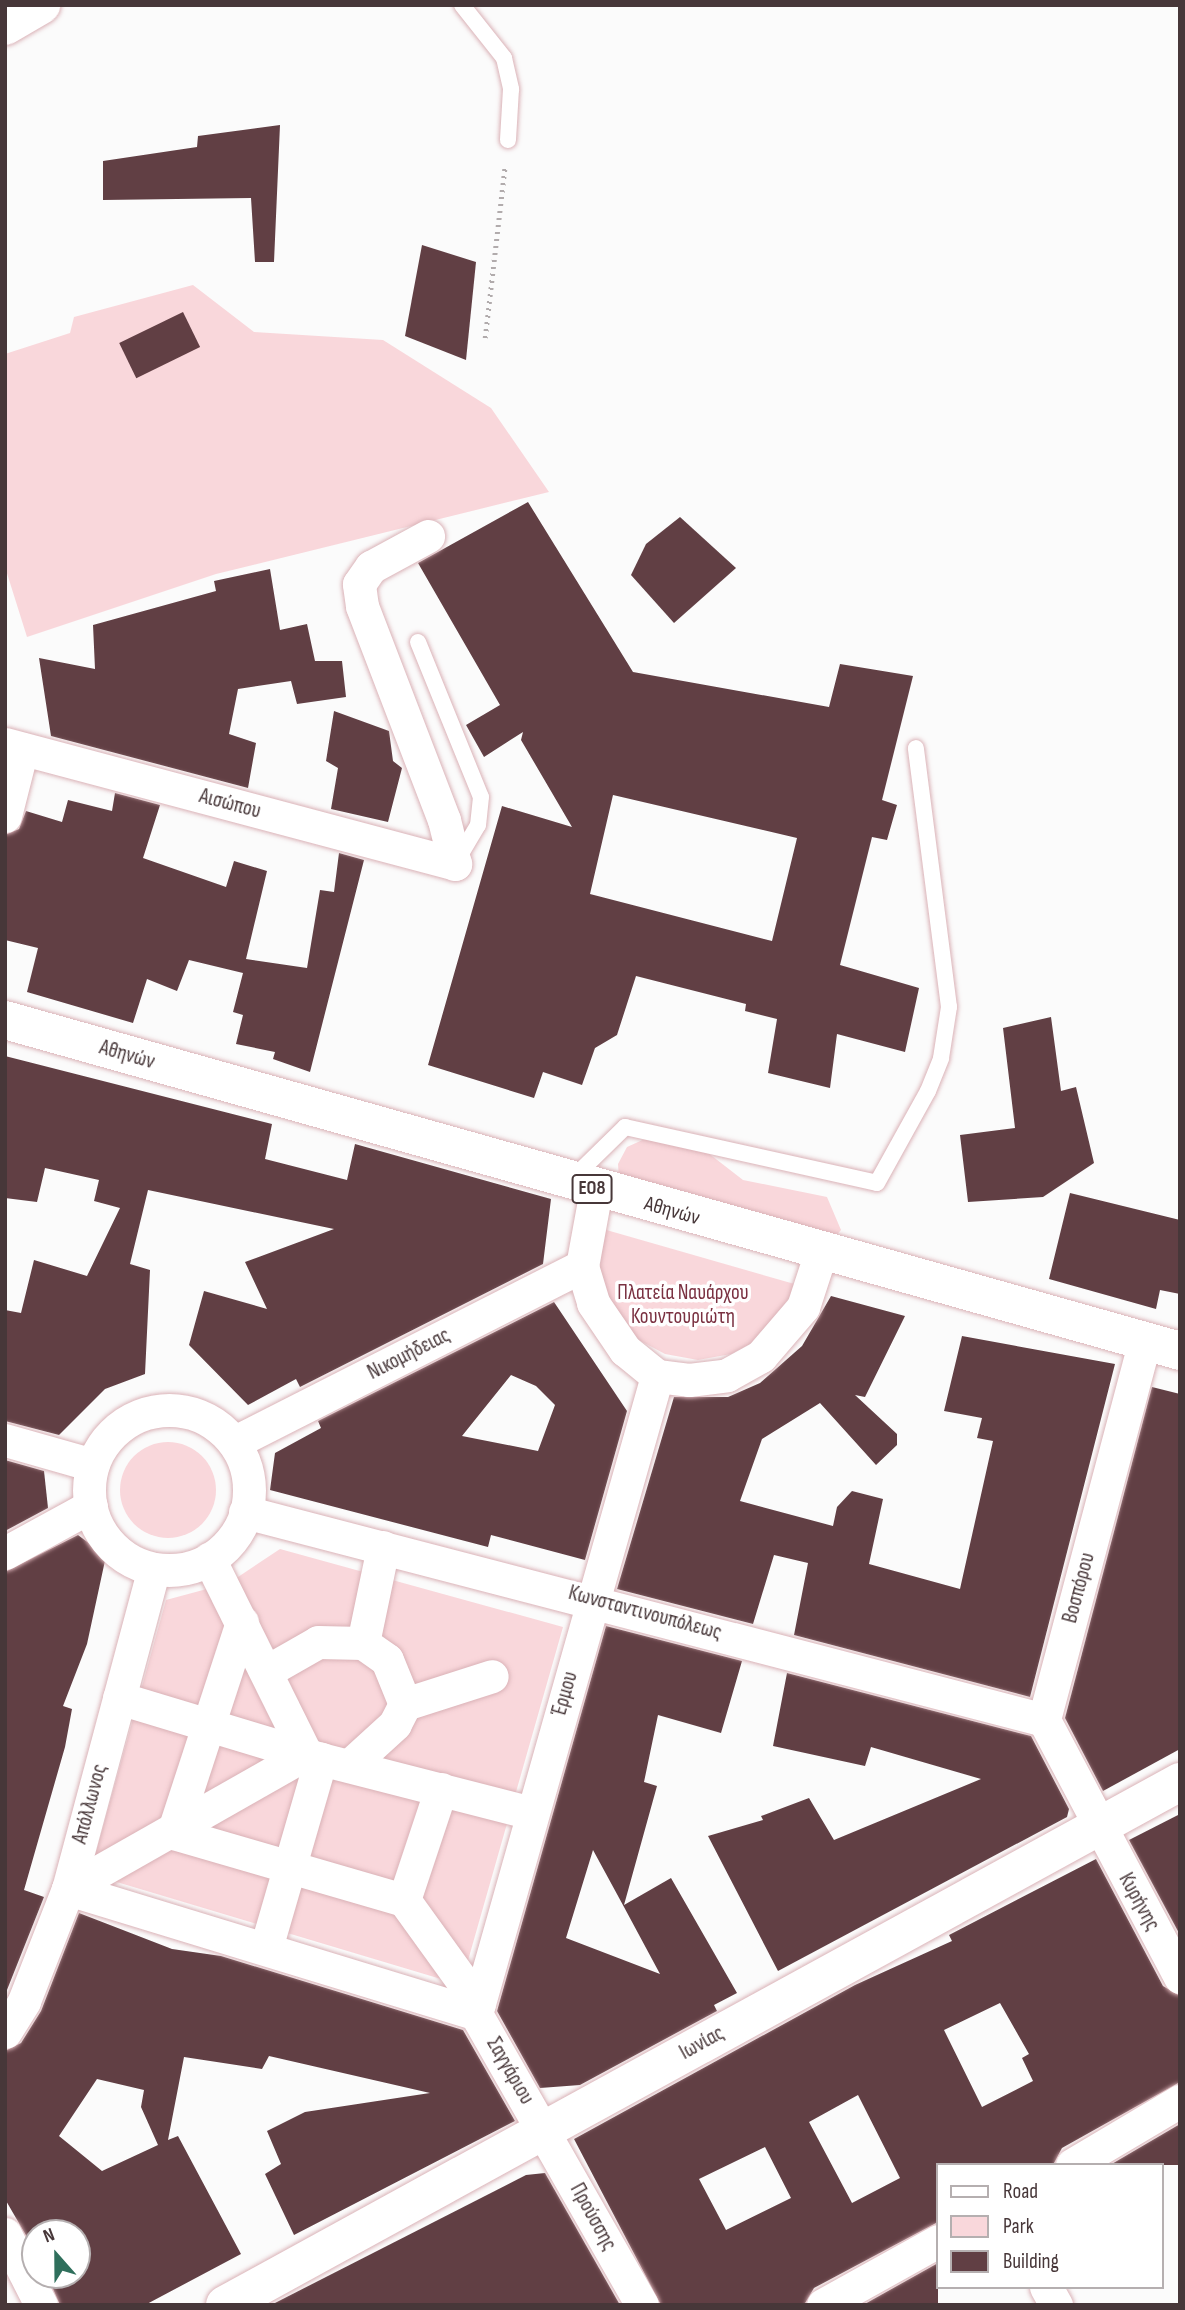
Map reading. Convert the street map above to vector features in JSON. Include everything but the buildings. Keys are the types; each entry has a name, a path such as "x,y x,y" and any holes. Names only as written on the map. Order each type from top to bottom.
{"main road":[{"path":"5,26 41,5"},
{"name":"Αθηνών","path":"5,1020 582,1186 1162,1345"},
{"name":"Ιωνίας","path":"225,2305 1180,1782"}],"street":[{"path":"428,536 371,568 359,584 362,606 444,820 455,864"},
{"path":"5,817 14,747"},
{"name":"Αισώπου","path":"14,747 455,864"},
{"path":"582,1186 582,1266 609,1331 657,1376 689,1380 727,1375 761,1356 803,1307 821,1252"},
{"name":"Νικομήδειας","path":"235,1442 582,1266"},
{"name":"Βοσπόρου","path":"1044,1720 1162,1345"},
{"name":"Έρμου","path":"478,2009 657,1376"},
{"path":"144,1413 195,1413 235,1442 250,1484 245,1512 240,1530 209,1559 179,1570 153,1569 113,1547 90,1506 93,1465 104,1442 144,1413"},
{"path":"5,1440 93,1465"},
{"path":"5,1553 90,1506"},
{"name":"Κωνσταντινουπόλεως","path":"245,1512 592,1599 1044,1720"},
{"path":"363,1643 383,1546"},
{"path":"209,1559 269,1670 326,1760"},
{"name":"Απόλλωνος","path":"5,2032 24,2001 68,1889 153,1569"},
{"path":"173,1833 211,1725 242,1622"},
{"path":"68,1889 173,1833 396,1724 405,1704 387,1660 363,1643 318,1643 269,1670"},
{"path":"405,1704 492,1676"},
{"path":"119,1698 326,1760 532,1813"},
{"path":"1044,1720 1098,1828"},
{"path":"266,1948 326,1760"},
{"path":"173,1833 290,1870 404,1900 441,1789"},
{"name":"Κυρήνης","path":"1098,1828 1180,1977"},
{"path":"68,1889 478,2009"},
{"name":"Σαγγάριου","path":"404,1900 478,2009 544,2129"},
{"path":"1075,2163 1180,2101"},
{"name":"Προύσσης","path":"544,2129 642,2305"},
{"path":"5,2234 41,2305"},
{"path":"823,2305 936,2242"},
{"path":"1047,2289 1056,2305"}],"lane":[{"path":"462,5 504,58 511,89 508,140"},
{"path":"418,642 481,797 478,825 455,864"},
{"path":"582,1186 625,1127 877,1183 928,1091 941,1058 949,1007 916,748"}],"path":[{"path":"485,338 508,140"}],"green space":[{"path":"193,285 254,332 383,340 491,408 549,492 216,574 27,637 5,567 5,354 70,333 74,317"},
{"path":"647,1138 694,1142 743,1180 827,1197 841,1230 833,1239 619,1179 618,1164 627,1147"},
{"name":"Πλατεία Ναυάρχου Κουντουριώτη","path":"603,1229 798,1285 760,1339 731,1354 698,1360 665,1354 635,1338 612,1312 599,1281"},
{"path":"168,1442 187,1445 202,1456 213,1471 216,1490 213,1509 202,1524 187,1535 168,1538 149,1535 134,1524 123,1509 120,1490 123,1471 134,1456 149,1445"},
{"path":"280,1549 563,1627 461,1985 90,1874 166,1600 229,1583"}]}
